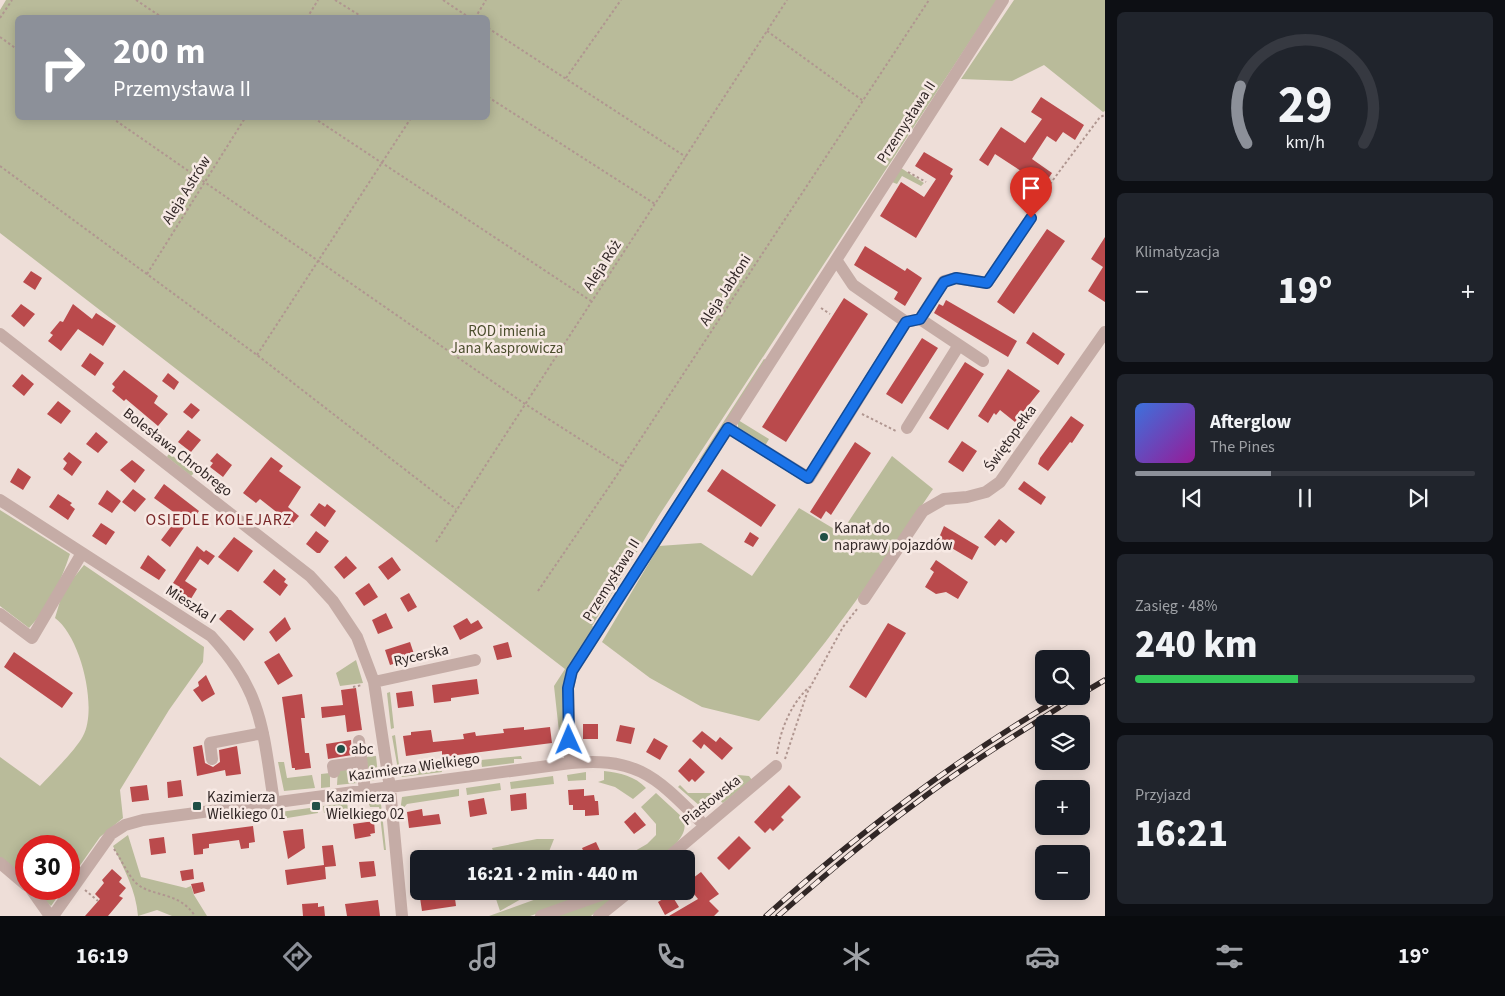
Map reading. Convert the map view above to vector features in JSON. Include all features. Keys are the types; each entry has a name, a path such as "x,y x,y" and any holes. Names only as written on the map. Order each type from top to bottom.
{"street":[{"name":"Przemysława II","path":"570,763 568,688 570,676 1003,0"},
{"path":"728,428 808,478 906,322 920,319 944,282 956,278 987,283 1031,218"},
{"path":"836,261 853,284 906,322"},
{"path":"920,319 983,361"},
{"name":"Świętopełka","path":"864,599 923,511 944,499 967,497 986,492 1000,482 1105,332"},
{"name":"Bolesława Chrobrego","path":"0,334 310,576 333,601 357,637 371,683 390,788 402,916"},
{"path":"907,428 959,345"},
{"name":"Mieszka I","path":"0,500 212,636 228,654 247,681 256,704 263,733 274,802"},
{"path":"0,614 32,638 82,553"},
{"name":"Rycerska","path":"371,683 475,660"},
{"path":"212,758 210,743 263,733"},
{"path":"358,741 365,791"},
{"name":"Kazimierza Wielkiego","path":"52,916 111,834 125,825 143,820 570,763 605,761 619,763 640,770 660,782 704,825"},
{"path":"334,772 333,766 361,762"},
{"name":"Piastowska","path":"676,850 776,766"},
{"path":"0,864 15,876"},
{"path":"40,900 52,916"},
{"path":"542,916 587,900"},
{"path":"599,916 619,900"}],"path":[{"path":"0,18 12,0"},
{"path":"136,0 158,15"},
{"path":"309,15 318,0"},
{"path":"336,0 359,15"},
{"path":"443,0 466,15"},
{"path":"478,15 486,0"},
{"path":"566,78 621,0"},
{"name":"Aleja Róż","path":"436,542 787,0"},
{"name":"Aleja Jabłoni","path":"538,591 623,466 929,0"},
{"path":"490,29 686,157"},
{"path":"767,31 862,100"},
{"path":"0,37 15,48"},
{"path":"490,98 655,204"},
{"path":"1050,184 1100,117 1105,116"},
{"path":"115,120 205,180 525,404 623,466"},
{"name":"Aleja Astrów","path":"146,275 245,120"},
{"path":"317,120 592,301"},
{"path":"257,355 410,120"},
{"path":"899,163 926,182"},
{"path":"0,166 257,355 456,509"},
{"path":"852,409 902,434 907,428"},
{"path":"776,766 783,762 811,685 843,627 864,599"},
{"path":"353,687 371,683"},
{"path":"776,766 779,742 784,728 802,694 811,685"},
{"path":"107,852 112,845 135,882 144,888 185,903 195,916"},
{"path":"82,886 98,901"}],"green space":[{"name":"ROD imienia Jana Kasprowicza","path":"6,0 997,0 658,517 592,626 595,628 569,669 564,749 561,750 554,686 565,669 0,233 0,10"},
{"path":"1014,0 1105,0 1105,111 1103,112 1044,65 1012,81 961,79"},
{"path":"901,168 924,183 921,186 902,176 897,184 892,182"},
{"path":"764,359 766,360 701,461 699,460"},
{"path":"738,420 769,439 765,446 738,428"},
{"path":"169,453 194,473 191,476 167,457"},
{"path":"892,456 933,489 872,579 829,637 759,721 702,707 650,678 602,642 659,546 701,543 752,576 799,508 841,533"},
{"path":"0,510 70,554 54,593 43,611 29,628 0,606"},
{"path":"84,565 204,647 203,662 169,710 120,790 123,818 100,837 80,865 80,835 15,835 15,876 0,863 0,757 40,786 79,742 87,724 89,709 88,692 79,657 64,627 55,618 63,591"},
{"path":"356,660 363,683 340,686 336,673"},
{"path":"390,692 394,728 391,729 387,693"},
{"path":"395,735 399,765 405,770 441,766 442,772 402,777 399,775 392,736"},
{"path":"376,756 378,775 375,780 370,781 366,757"},
{"path":"521,756 522,759 514,759 514,763 482,767 481,760"},
{"path":"278,762 284,762 287,778 312,775 315,788 284,791"},
{"path":"355,767 357,783 337,785 338,769"},
{"path":"604,771 627,776 646,788 633,799 615,787 598,782 604,780"},
{"path":"586,772 586,780 568,781 567,775"},
{"path":"330,773 330,787 321,788 321,774"},
{"path":"738,775 749,776 752,780 723,803 720,801 711,807 700,806 678,787 680,785 688,793 718,793"},
{"path":"553,776 554,784 511,789 510,782"},
{"path":"500,783 501,790 467,795 466,788"},
{"path":"459,789 459,796 407,804 400,812 402,797"},
{"path":"656,793 682,817 684,829 682,835 669,850 637,850 647,844 656,835 656,824 641,807"},
{"path":"374,800 381,804 386,850 384,850 379,807 370,807 368,801"},
{"path":"347,803 348,809 324,813 323,806"},
{"path":"317,807 318,813 281,819 280,812"},
{"path":"128,835 141,877 186,888 191,886 194,895 207,916 172,916 157,910 138,916 132,888 113,846"},
{"path":"537,839 554,839 550,850 493,850 492,848"},
{"path":"44,900 55,900 51,906"},
{"path":"496,900 519,900 500,911"},
{"path":"533,900 578,900 530,916 489,916"},
{"path":"596,900 611,900 591,916 549,916"}],"building":[{"path":"1041,97 1084,125 1075,140 1063,132 1056,142 1047,136 1032,159 1052,173 1038,194 1018,181 1024,173 995,154 988,166 979,160 1001,127 1025,143 1042,119 1031,112"},
{"path":"924,152 953,169 950,174 953,176 916,238 880,216 901,182 924,197 936,179 915,166"},
{"path":"1047,229 1065,241 1014,314 997,302"},
{"path":"1105,237 1105,302 1088,291 1103,267 1091,259"},
{"path":"865,246 905,271 907,268 922,278 905,306 894,299 898,292 854,265"},
{"path":"31,271 42,278 35,290 23,282"},
{"path":"844,298 868,314 786,442 762,427"},
{"path":"946,300 1017,341 1008,357 934,313 939,304 943,306"},
{"path":"21,304 35,314 24,327 11,316"},
{"path":"73,304 92,319 96,313 116,326 103,346 78,329 61,351 48,341 53,335 50,333 60,321 63,322"},
{"path":"1033,332 1065,354 1058,365 1026,343"},
{"path":"922,338 938,348 902,404 886,394"},
{"path":"90,353 104,363 95,376 81,366"},
{"path":"965,362 984,374 948,430 929,418"},
{"path":"1008,369 1040,391 1015,422 1000,410 996,415 994,413 988,423 978,416"},
{"path":"124,370 158,396 154,403 168,414 158,426 126,399 124,401 112,391 115,387 112,384"},
{"path":"168,373 179,382 174,390 162,381"},
{"path":"22,374 34,384 24,396 12,386"},
{"path":"58,401 71,411 61,424 47,414"},
{"path":"191,403 200,410 192,419 183,412"},
{"path":"1071,416 1084,425 1072,443 1070,442 1048,471 1038,464 1040,458"},
{"path":"188,430 201,440 191,452 178,442"},
{"path":"96,432 108,442 98,453 86,444"},
{"path":"962,441 977,451 963,472 948,462"},
{"path":"855,442 871,453 831,515 826,511 821,519 810,512"},
{"path":"69,452 82,462 72,476 63,469 67,463 63,459"},
{"path":"217,453 232,465 223,477 210,467 213,463 210,461"},
{"path":"271,457 283,466 279,471 301,487 288,507 299,516 289,528 276,518 279,514 260,499 256,503 243,493"},
{"path":"132,460 145,470 135,483 120,470"},
{"path":"18,468 31,477 23,490 10,482"},
{"path":"722,469 776,505 761,527 707,491"},
{"path":"1024,481 1046,497 1041,505 1018,489"},
{"path":"164,484 199,511 190,524 188,522 170,547 161,540 179,516 154,498"},
{"path":"133,489 146,499 135,512 122,502"},
{"path":"107,490 121,501 112,513 98,504"},
{"path":"58,494 72,503 70,505 75,509 68,520 49,507"},
{"path":"319,503 325,507 327,504 336,511 325,527 310,515"},
{"path":"999,519 1015,532 1006,543 1001,539 995,546 984,537"},
{"path":"101,523 115,532 106,545 92,536"},
{"path":"944,526 979,547 972,560 938,540"},
{"path":"316,531 329,541 320,553 317,553 306,544"},
{"path":"750,532 759,538 753,547 744,542"},
{"path":"234,537 253,551 238,572 218,557"},
{"path":"197,546 204,552 206,550 215,556 208,565 200,559 185,581 197,589 189,602 176,593 180,587 173,583"},
{"path":"148,555 166,570 159,580 140,568"},
{"path":"346,556 357,568 344,579 334,567"},
{"path":"392,557 401,570 388,580 378,567"},
{"path":"936,560 968,582 958,599 946,592 936,594 925,587 934,572 930,569"},
{"path":"274,569 286,579 284,582 288,585 280,596 263,582"},
{"path":"369,583 378,597 364,606 355,593"},
{"path":"409,593 417,607 408,612 400,598"},
{"path":"227,610 231,610 254,629 244,641 219,619"},
{"path":"386,613 393,628 378,634 372,620"},
{"path":"285,617 291,629 276,642 269,632"},
{"path":"467,618 471,624 478,620 483,628 460,640 453,626"},
{"path":"888,623 906,633 866,698 849,687"},
{"path":"410,642 415,657 390,665 385,650"},
{"path":"508,642 512,657 497,660 493,646"},
{"path":"14,652 73,693 62,708 4,667"},
{"path":"279,653 293,676 278,685 264,662"},
{"path":"206,675 215,694 202,702 193,690 199,686 198,682"},
{"path":"477,679 479,694 451,698 451,701 434,703 432,685"},
{"path":"356,688 362,730 347,732 345,715 322,718 321,707 343,705 341,690"},
{"path":"412,691 414,706 398,708 396,693"},
{"path":"302,694 305,718 301,718 305,753 309,753 311,768 295,770 295,768 292,768 282,697"},
{"path":"583,724 598,724 598,739 583,739"},
{"path":"620,725 635,728 631,744 616,741"},
{"path":"524,727 524,730 550,727 552,743 442,757 442,751 406,756 403,736 411,735 411,732 431,730 433,742 464,739 463,734 475,732 476,736 504,733 503,729"},
{"path":"702,731 716,742 720,737 733,748 722,760 704,744 701,749 692,741"},
{"path":"654,738 668,746 660,760 646,752"},
{"name":"abc","path":"351,740 352,755 328,759 326,744"},
{"path":"202,745 205,763 213,767 220,762 219,750 237,746 241,774 226,776 225,770 197,776 193,747"},
{"path":"690,758 705,772 695,782 692,779 689,782 678,771"},
{"path":"181,780 183,796 168,798 167,782"},
{"path":"147,785 149,800 132,802 130,787"},
{"path":"789,785 801,797 781,817 784,820 773,831 770,828 765,833 754,822"},
{"path":"584,789 584,796 594,795 595,801 598,801 599,815 585,816 585,810 573,810 573,805 569,805 568,790"},
{"path":"526,793 527,809 511,811 510,795"},
{"path":"484,798 487,814 470,817 468,801"},
{"path":"422,809 423,816 439,814 441,824 409,828 407,812"},
{"path":"635,812 646,825 634,834 624,822"},
{"path":"374,821 375,833 370,834 371,836 355,839 353,824"},
{"path":"253,826 255,842 249,843 249,848 241,849 239,840 209,844 209,848 203,849 203,854 194,855 192,834"},
{"path":"303,829 305,848 288,859 283,831"},
{"path":"739,836 751,848 729,870 717,858"},
{"path":"164,837 166,853 151,855 149,839"},
{"path":"596,842 600,850 583,850 582,848"},
{"path":"333,845 336,866 325,867 326,879 287,885 285,870 324,865 322,846"},
{"path":"374,861 376,876 361,878 359,862"},
{"path":"112,869 122,878 119,882 126,888 119,896 123,898 108,916 85,916 100,899 95,894 104,883 102,880"},
{"path":"193,869 194,879 182,881 180,871"},
{"path":"701,872 719,894 709,901 719,911 714,916 669,916 698,899 695,895 695,876"},
{"path":"203,882 205,891 194,894 191,884"},
{"path":"378,900 380,916 347,916 345,904"},
{"path":"420,900 455,900 456,906 422,911"},
{"path":"661,900 675,900 679,907 665,915 658,902"},
{"path":"318,903 318,907 324,906 325,916 303,916 302,904"}],"railway":[{"path":"1090,689 1105,680"},
{"path":"766,916 836,855 909,798 985,745 1049,705"},
{"path":"778,916 898,816 975,761 1063,705"}],"place":[{"name":"Kanał do naprawy pojazdów","path":"824,537"},
{"name":"abc","path":"341,749"},
{"name":"Kazimierza Wielkiego 01","path":"197,806"},
{"name":"Kazimierza Wielkiego 02","path":"316,806"}],"district":[{"name":"OSIEDLE KOLEJARZ","path":"219,519"}],"route":[{"path":"569,740 568,682 572,671 728,428 808,478 906,322 920,319 944,282 956,278 987,283 1031,218"}]}
